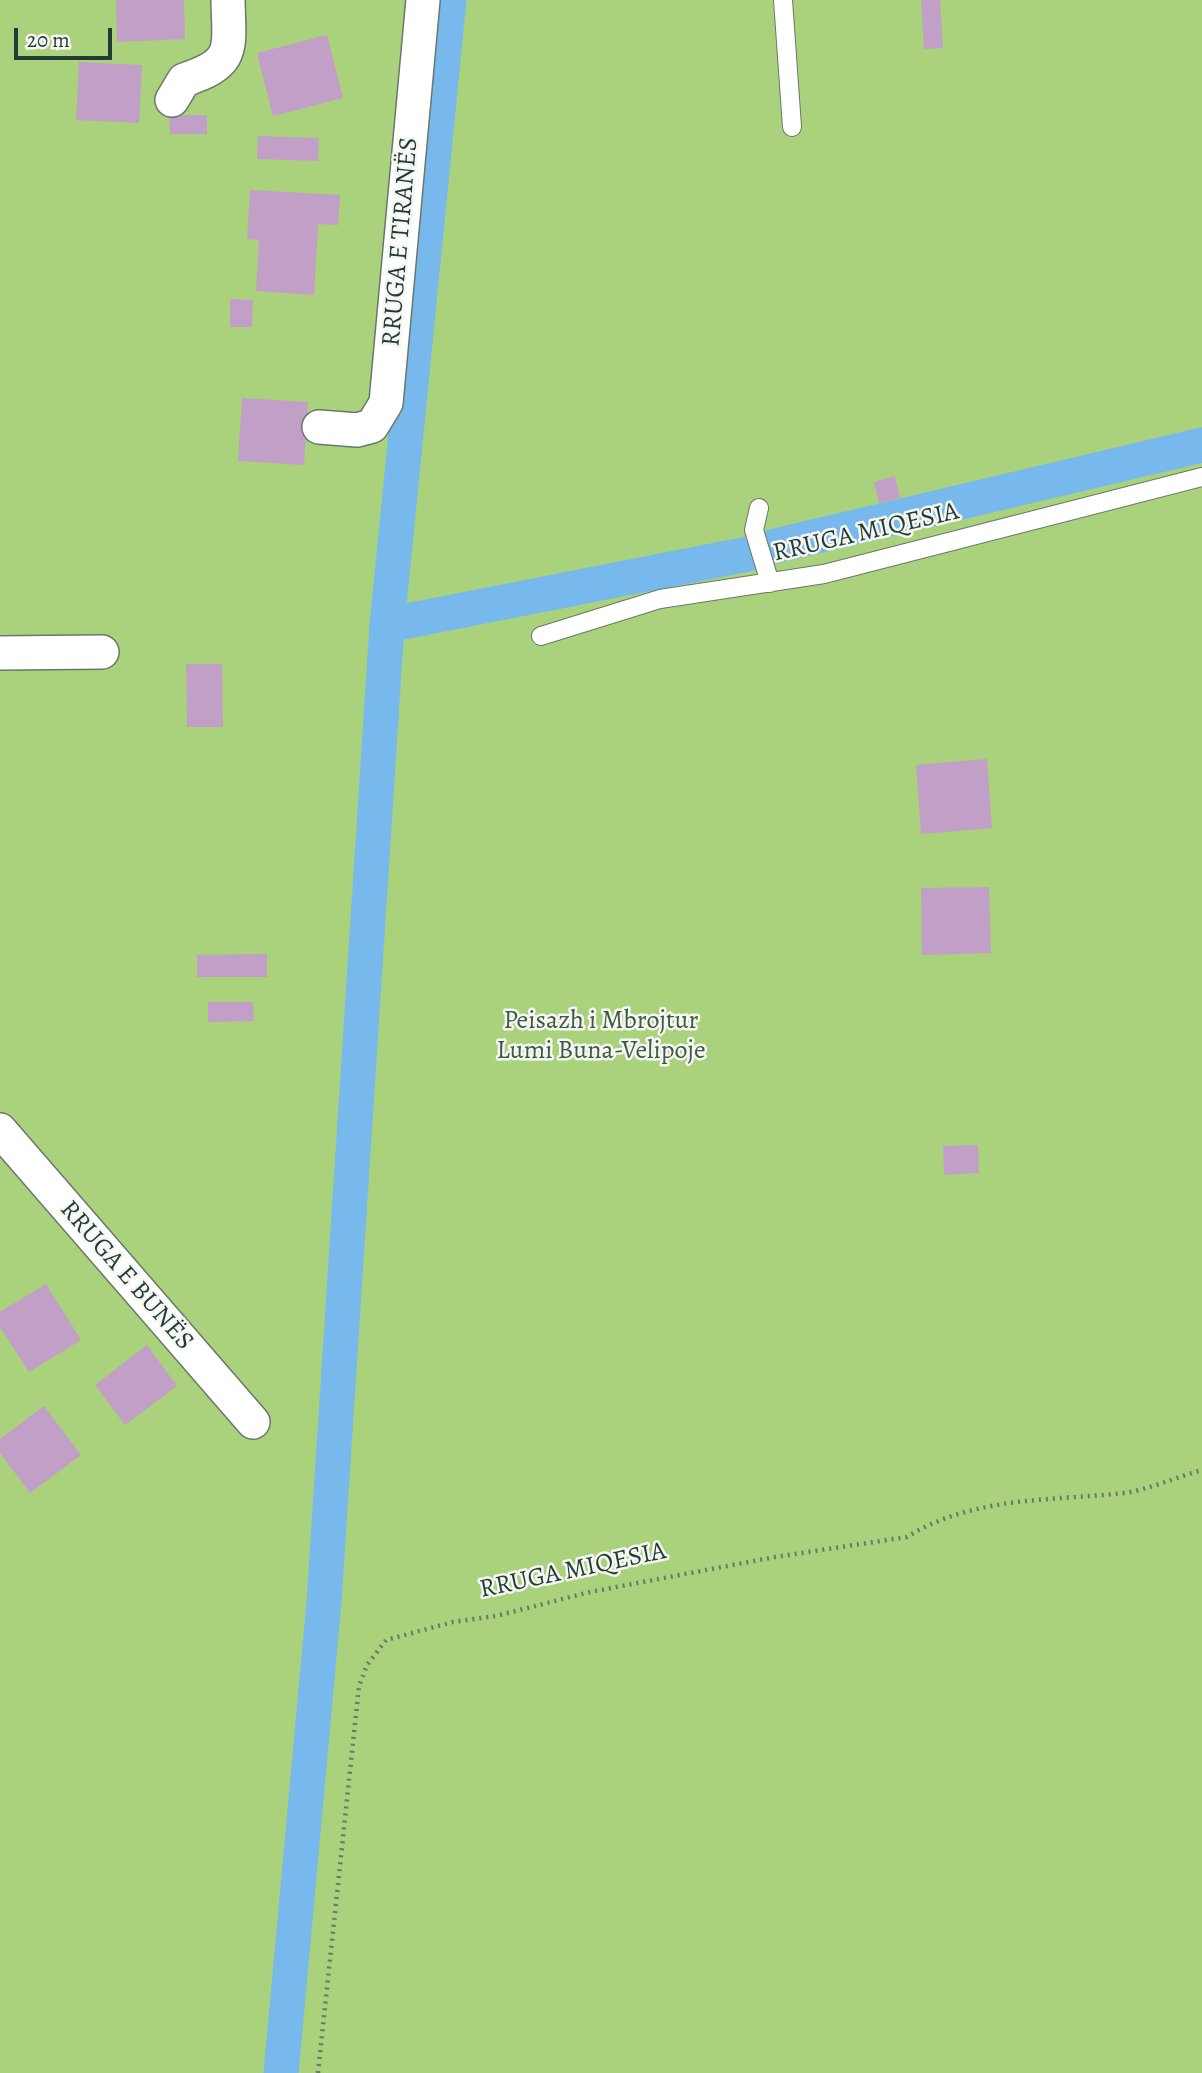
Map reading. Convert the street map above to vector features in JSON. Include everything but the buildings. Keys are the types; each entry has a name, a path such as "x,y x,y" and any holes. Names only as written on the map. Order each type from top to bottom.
{"street":[{"path":"172,100 184,80 212,71 226,54 228,0"},
{"name":"RRUGA E TIRANËS","path":"319,427 357,430 372,426 386,403 423,0"},
{"path":"0,653 102,652"},
{"name":"RRUGA E BUNËS","path":"0,1130 253,1422"}],"lane":[{"path":"783,0 792,127"},
{"name":"RRUGA MIQESIA","path":"541,636 660,599 824,574 1202,477"},
{"path":"759,508 754,530 770,583"}],"path":[{"name":"RRUGA MIQESIA","path":"318,2073 359,1686 367,1665 386,1640 453,1622 496,1616 590,1592 775,1557 907,1537 922,1528 980,1507 1063,1496 1127,1492 1202,1470"}],"green space":[{"name":"Peisazh i Mbrojtur Lumi Buna-Velipoje","path":"0,0 1202,0 1202,2073 0,2073"}],"waterway":[{"path":"281,2073 324,1602 387,625 449,0"},
{"path":"775,546 1202,445"},
{"path":"387,625 748,554"}]}
